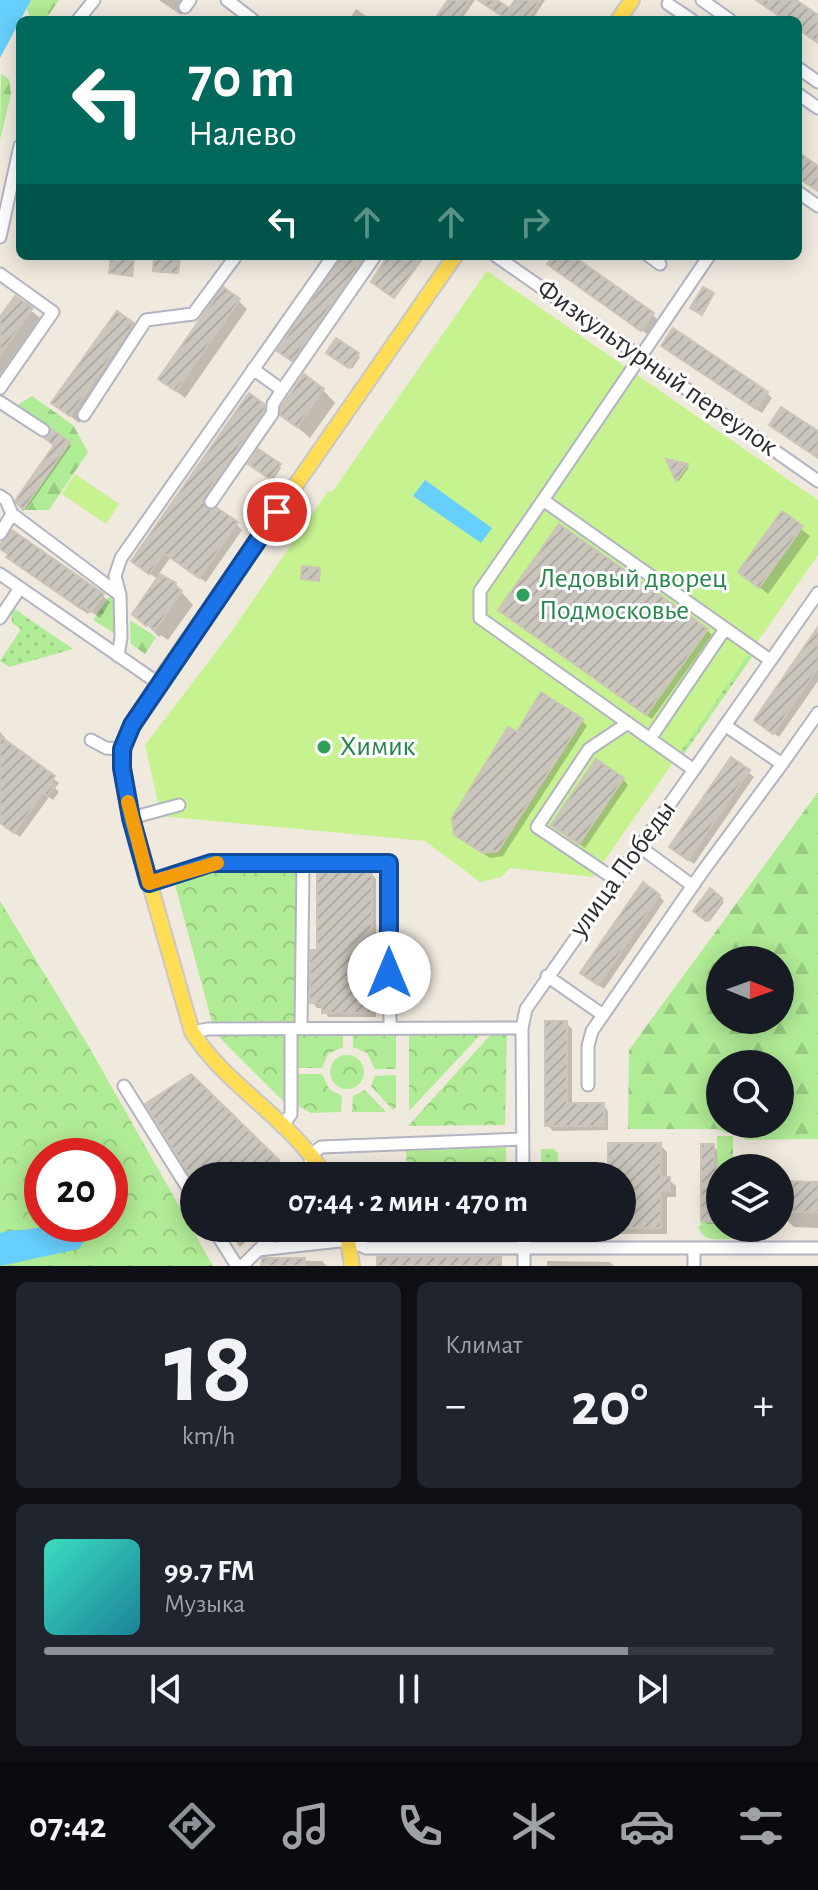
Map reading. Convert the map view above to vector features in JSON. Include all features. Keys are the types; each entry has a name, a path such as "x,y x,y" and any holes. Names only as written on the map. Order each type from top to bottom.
{"main road":[{"path":"316,1162 213,1060 192,1032 131,818 122,768 122,749 132,725 158,683 452,260"},
{"path":"349,1242 352,1266"}],"street":[{"path":"81,16 94,0"},
{"path":"227,0 248,16"},
{"path":"702,0 724,16"},
{"path":"668,4 686,16"},
{"path":"0,237 16,164"},
{"path":"84,415 146,320 193,314 233,260"},
{"path":"118,656 120,595 115,576 121,558 330,260"},
{"path":"211,502 272,414 273,404 282,390 372,260"},
{"name":"Физкультурный переулок","path":"502,260 818,481"},
{"path":"654,260 660,264"},
{"path":"694,770 480,618 480,591 706,260"},
{"path":"0,274 53,312 0,388"},
{"path":"253,369 282,390"},
{"path":"0,402 43,430"},
{"path":"0,496 6,500 12,514 120,595"},
{"path":"543,500 770,660"},
{"path":"0,534 12,514"},
{"path":"0,574 158,683"},
{"path":"0,618 20,588"},
{"name":"улица Победы","path":"523,1162 522,1028 526,1009 818,593"},
{"path":"650,739 725,629"},
{"path":"588,1085 588,1046 592,1031 818,713"},
{"path":"616,880 537,827 589,749 628,723"},
{"path":"726,726 782,764"},
{"path":"91,740 106,748 122,749"},
{"path":"131,818 179,805"},
{"path":"640,847 693,886"},
{"path":"149,883 211,863 389,863 390,1028"},
{"path":"282,1127 291,1114 303,863"},
{"path":"547,976 603,1015"},
{"path":"192,1032 208,1029 522,1028"},
{"path":"124,1086 180,1176"},
{"path":"310,1162 311,1155 321,1147 523,1139"},
{"path":"223,1242 240,1266 266,1242"},
{"path":"258,1250 303,1242"},
{"path":"358,1242 366,1248 818,1248"},
{"path":"524,1242 524,1266"},
{"path":"694,1248 694,1266"}],"green space":[{"path":"31,0 59,0 48,16 30,16 26,8"},
{"path":"1,74 9,79 11,94 0,140"},
{"name":"Ледовый дворец Подмосковье","path":"487,271 818,500 818,555 593,877 510,868 501,877 480,882 425,841 161,816 145,745 229,635 328,491 332,492"},
{"path":"32,396 73,425 88,452 49,510 23,510 70,442 16,406"},
{"path":"75,474 119,504 106,524 62,494"},
{"path":"111,594 117,598 117,635 93,620"},
{"path":"13,608 73,649 9,667 0,661 21,629 12,623"},
{"path":"130,620 156,637 145,654 131,644"},
{"path":"727,641 754,654 684,754 665,740"},
{"path":"818,792 818,1139 743,1138 794,1138 794,1050 706,1050 706,1129 628,1129 629,1050"},
{"path":"212,868 297,869 294,1021 212,1022 174,881"},
{"path":"0,901 89,1047 180,1208 180,1242 199,1242 213,1266 0,1266"},
{"path":"494,1031 507,1031 505,1125 408,1126"},
{"path":"409,1032 483,1032 409,1111"},
{"path":"215,1033 287,1033 286,1104"},
{"path":"296,1033 343,1033 343,1047 328,1054 322,1068 295,1068"},
{"path":"353,1033 396,1033 396,1069 375,1069 367,1053 353,1047"},
{"path":"347,1055 359,1060 364,1072 359,1084 347,1089 335,1084 330,1072 335,1060"},
{"path":"295,1074 322,1074 329,1089 342,1096 341,1112 311,1113 295,1104"},
{"path":"396,1075 396,1107 393,1110 371,1086 375,1076"},
{"path":"365,1090 386,1112 352,1112 353,1096"},
{"path":"717,1138 733,1138 733,1154 717,1154"},
{"path":"506,1147 506,1162 406,1162 406,1151"},
{"path":"541,1149 554,1149 558,1153 558,1162 541,1162"},
{"path":"701,1221 706,1221 706,1237 698,1226 701,1226"}],"water":[{"path":"0,0 31,0 22,16 16,16 16,28 0,58"},
{"path":"425,480 492,528 481,543 413,496"},
{"path":"24,1230 24,1242 84,1242 79,1249 0,1266 0,1233"}],"building":[{"path":"448,0 470,0 459,16 437,16"},
{"path":"478,0 497,0 509,8 515,0 540,0 530,16 502,16"},
{"path":"756,0 796,0 818,15 818,43 802,32 802,16 779,16"},
{"path":"802,155 818,166 818,191 802,181"},
{"path":"111,260 134,260 132,276 109,273"},
{"path":"154,260 179,260 178,273 153,271"},
{"path":"338,260 362,260 292,361 277,351"},
{"path":"385,260 421,260 394,298 371,282"},
{"path":"550,260 579,260 654,313 641,331 547,264"},
{"path":"223,287 240,299 176,391 158,379"},
{"path":"703,287 714,293 702,315 690,308"},
{"path":"15,296 33,308 0,355 0,317"},
{"path":"117,311 134,323 70,416 51,403"},
{"path":"673,328 768,392 756,409 661,346"},
{"path":"336,338 359,353 349,368 326,353"},
{"path":"304,374 324,389 297,427 280,415 281,407"},
{"path":"249,393 264,404 264,411 203,498 206,508 217,508 238,522 199,578 164,553 149,574 131,561"},
{"path":"781,407 818,431 818,458 769,425"},
{"path":"51,429 70,442 23,510 15,501 54,445 44,438 50,435"},
{"path":"258,449 281,464 270,479 248,464"},
{"path":"666,459 688,464 676,481"},
{"path":"782,511 803,526 759,588 738,572"},
{"path":"559,524 708,629 646,715 498,610"},
{"path":"12,530 104,594 91,612 82,605 80,608 6,557 8,554 0,549 0,545"},
{"path":"302,566 320,568 319,581 301,579"},
{"path":"160,574 176,583 182,591 155,630 132,614"},
{"path":"818,627 818,668 773,734 754,720"},
{"path":"541,692 583,719 498,851 483,853 454,835 452,818 508,727 517,732"},
{"path":"0,736 55,776 51,782 55,785 47,796 43,793 14,833 0,823"},
{"path":"731,757 750,770 688,860 669,847"},
{"path":"596,759 624,778 579,844 551,825"},
{"path":"317,872 372,872 372,950 381,950 381,1004 371,1004 371,1013 322,1013 322,1003 310,1003 310,950 317,950"},
{"path":"643,882 660,895 598,985 580,973"},
{"path":"710,888 723,899 706,921 693,911"},
{"path":"545,1021 567,1021 567,1103 604,1103 604,1126 545,1126"},
{"path":"191,1074 279,1162 181,1162 145,1104"},
{"path":"608,1143 661,1143 661,1177 670,1177 670,1191 661,1191 661,1228 636,1228 636,1162 608,1162"},
{"path":"701,1144 714,1144 714,1154 706,1154 706,1221 701,1221"},
{"path":"794,1181 818,1182 818,1212 794,1212"},
{"path":"377,1257 501,1257 501,1266 377,1266"},
{"path":"262,1258 305,1258 305,1266 261,1266"}],"slow traffic":[{"path":"128,802 149,883 217,863"}],"place":[{"name":"Ледовый дворец Подмосковье","path":"523,595"},
{"name":"Химик","path":"324,747"}],"route":[{"path":"277,512 132,725 121,758 131,818 149,883 211,863 389,863 389,973"}]}
